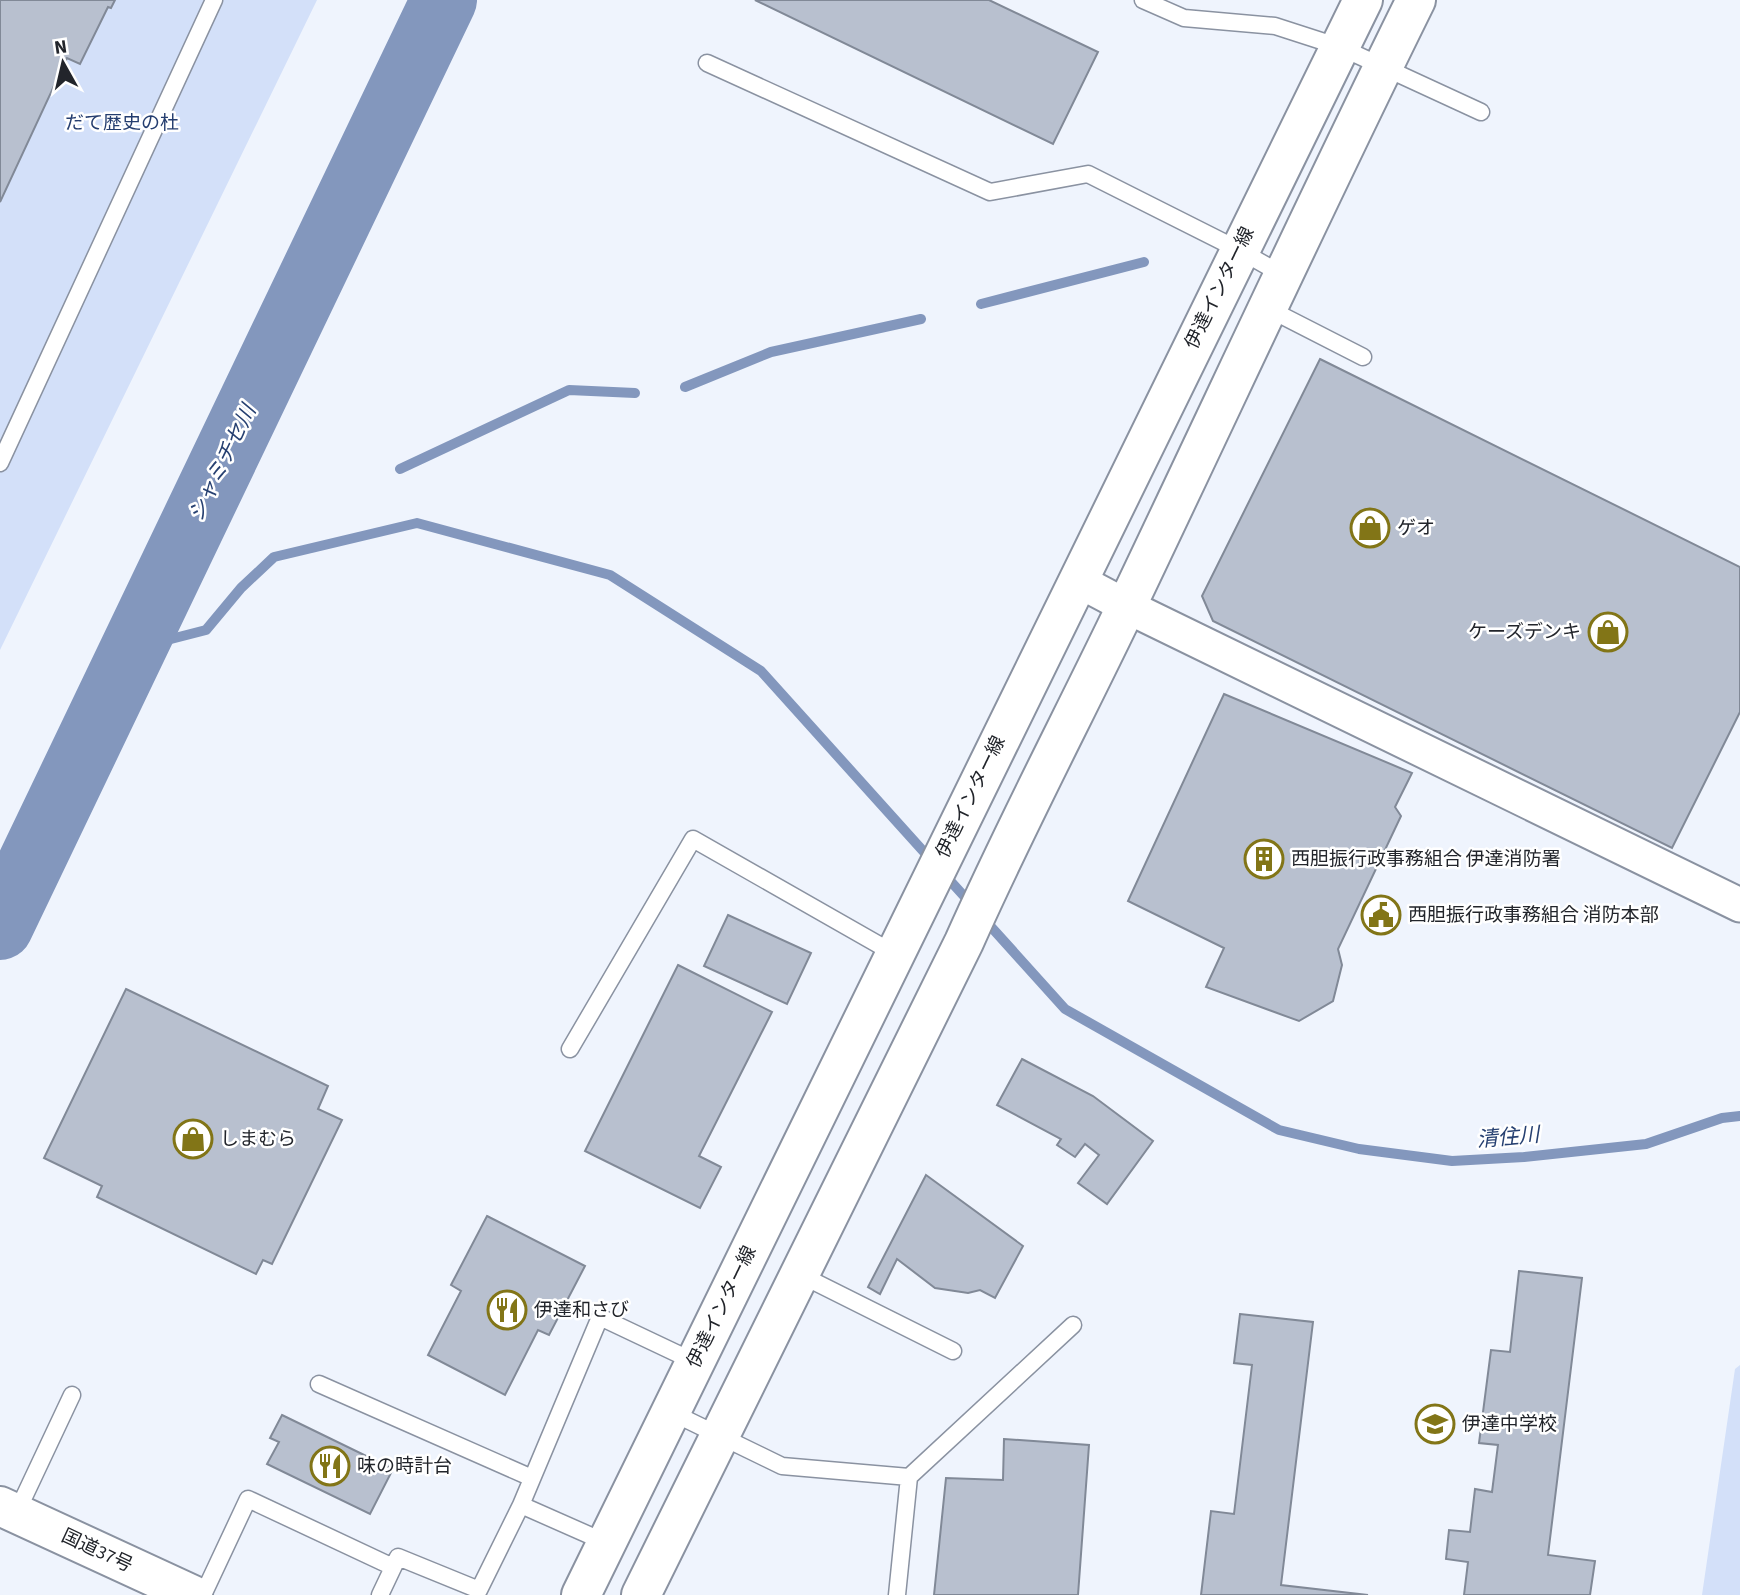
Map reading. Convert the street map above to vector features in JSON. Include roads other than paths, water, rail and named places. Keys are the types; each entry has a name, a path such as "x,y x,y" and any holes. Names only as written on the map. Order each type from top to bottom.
{"main road":[{"name":"伊達インター線","path":"581,1595 1363,0"},
{"path":"641,1595 964,942 1001,858 1126,606 1416,0"},
{"name":"国道37号","path":"8,1510 193,1595"}],"street":[{"path":"1077,580 1740,905"}],"lane":[{"path":"2,455 214,0"},
{"path":"1143,0 1184,18 1275,26 1340,47 1481,112"},
{"path":"707,63 990,192 1088,174 1239,250 1275,291 1363,357"},
{"path":"570,1049 693,839 895,954"},
{"path":"799,1274 953,1351"},
{"path":"380,1595 398,1557 479,1590 521,1505 600,1317 695,1362"},
{"path":"897,1595 909,1477 1073,1325"},
{"path":"319,1384 532,1478"},
{"path":"8,1510 72,1395"},
{"path":"671,1412 782,1466 909,1477"},
{"path":"203,1595 248,1500 393,1567"},
{"path":"521,1505 607,1543"}],"waterway":[{"name":"シャミチセ川","path":"0,927 444,0"},
{"path":"981,304 1144,262"},
{"path":"685,387 771,352 921,319"},
{"path":"400,469 569,390 635,393"},
{"path":"132,649 206,630 241,588 274,557 417,523 610,575 761,671 933,862"},
{"path":"944,874 973,906"},
{"name":"清住川","path":"983,918 1065,1009 1279,1130 1359,1149 1452,1161 1524,1157 1646,1144 1722,1118 1740,1116"}],"place":[{"name":"ゲオ","path":"1370,528"},
{"name":"ケーズデンキ","path":"1608,632"},
{"name":"西胆振行政事務組合 伊達消防署","path":"1264,859"},
{"name":"西胆振行政事務組合 消防本部","path":"1381,915"},
{"name":"しまむら","path":"193,1139"},
{"name":"伊達和さび","path":"507,1310"},
{"name":"伊達中学校","path":"1435,1424"},
{"name":"味の時計台","path":"330,1466"}],"park label":[{"name":"だて歴史の杜","path":"122,123"}]}
